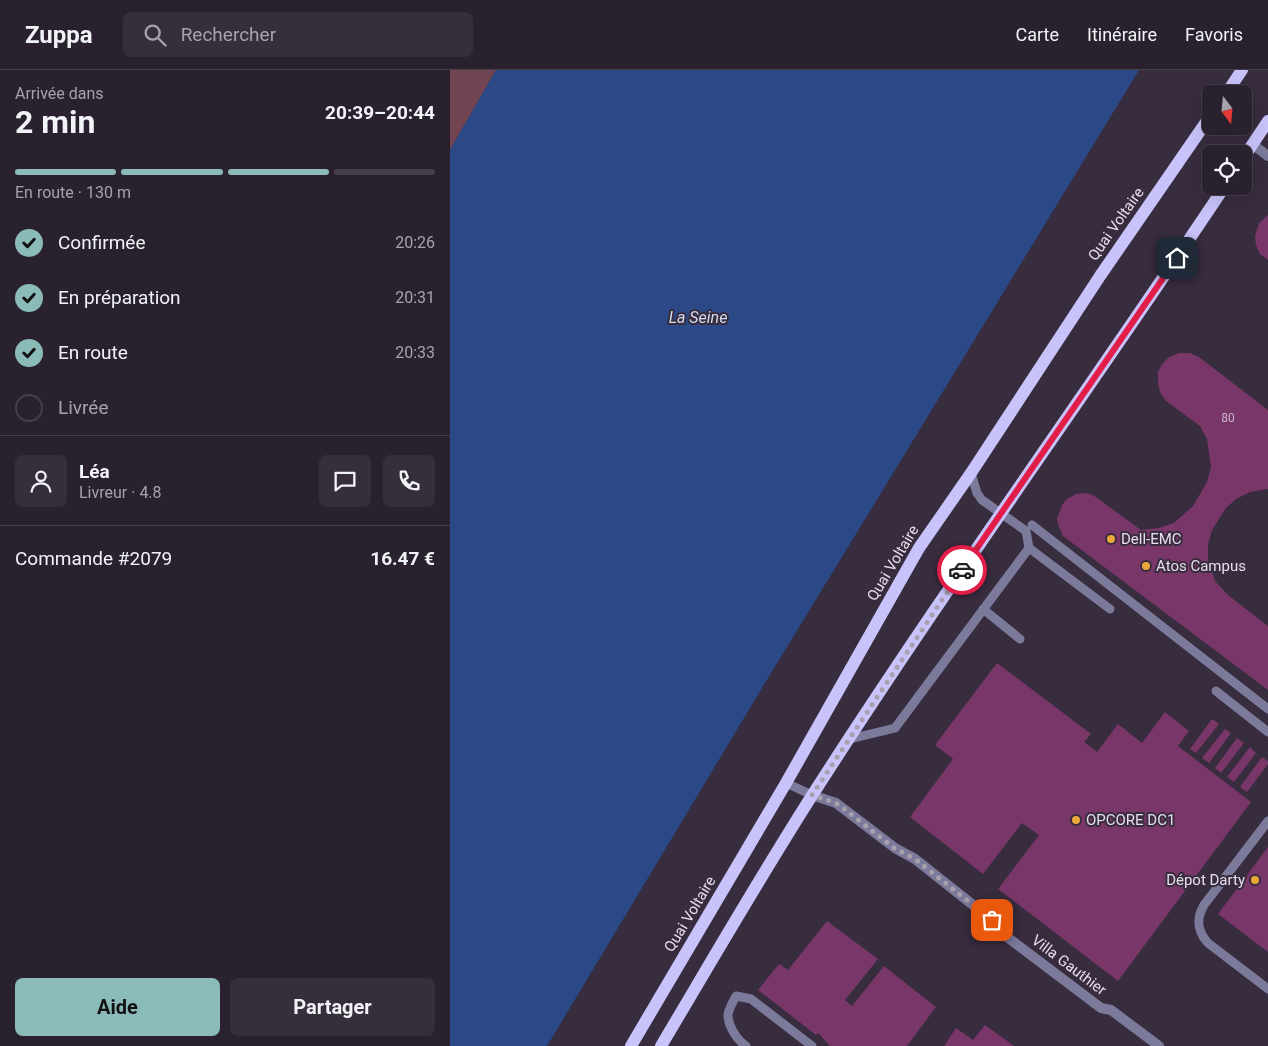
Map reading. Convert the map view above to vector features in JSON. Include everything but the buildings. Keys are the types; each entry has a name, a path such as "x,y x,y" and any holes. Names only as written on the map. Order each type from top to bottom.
{"main road":[{"path":"1232,85 1242,70"},
{"path":"1252,144 1268,121"},
{"name":"Quai Voltaire","path":"630,1046 786,783 920,548 1100,276 1202,128"},
{"path":"661,1046 812,795 1000,513 1167,273 1218,195"}],"street":[{"path":"1252,144 1268,156"},
{"name":"Villa Gauthier","path":"812,795 836,803 894,848 915,859 992,920 1002,934 1102,1008 1111,1010 1159,1046"}],"lane":[{"path":"971,473 982,500 1026,531 1029,548 1110,609"},
{"path":"1032,525 1268,709"},
{"path":"850,739 895,728 1029,548"},
{"path":"983,609 1020,639"},
{"path":"1216,691 1268,732"},
{"path":"786,783 812,795"},
{"path":"1268,821 1204,905 1199,913 1198,923 1203,938 1208,943 1268,989"},
{"path":"741,1045 728,1016 736,996 751,999 812,1046"}],"shaded area":[{"path":"450,70 496,70 450,150"}],"water":[{"name":"La Seine","path":"496,70 1139,70 759,693 547,1046 450,1046 450,150"}],"way so far":[{"path":"962,570 812,795 836,803 894,848 915,859 992,920"}],"place":[{"name":"Dell-EMC","path":"1111,539"},
{"name":"Atos Campus","path":"1146,566"},
{"name":"OPCORE DC1","path":"1076,820"},
{"name":"Dépot Darty","path":"1255,880"}],"route":[{"path":"962,570 1177,258"}]}
